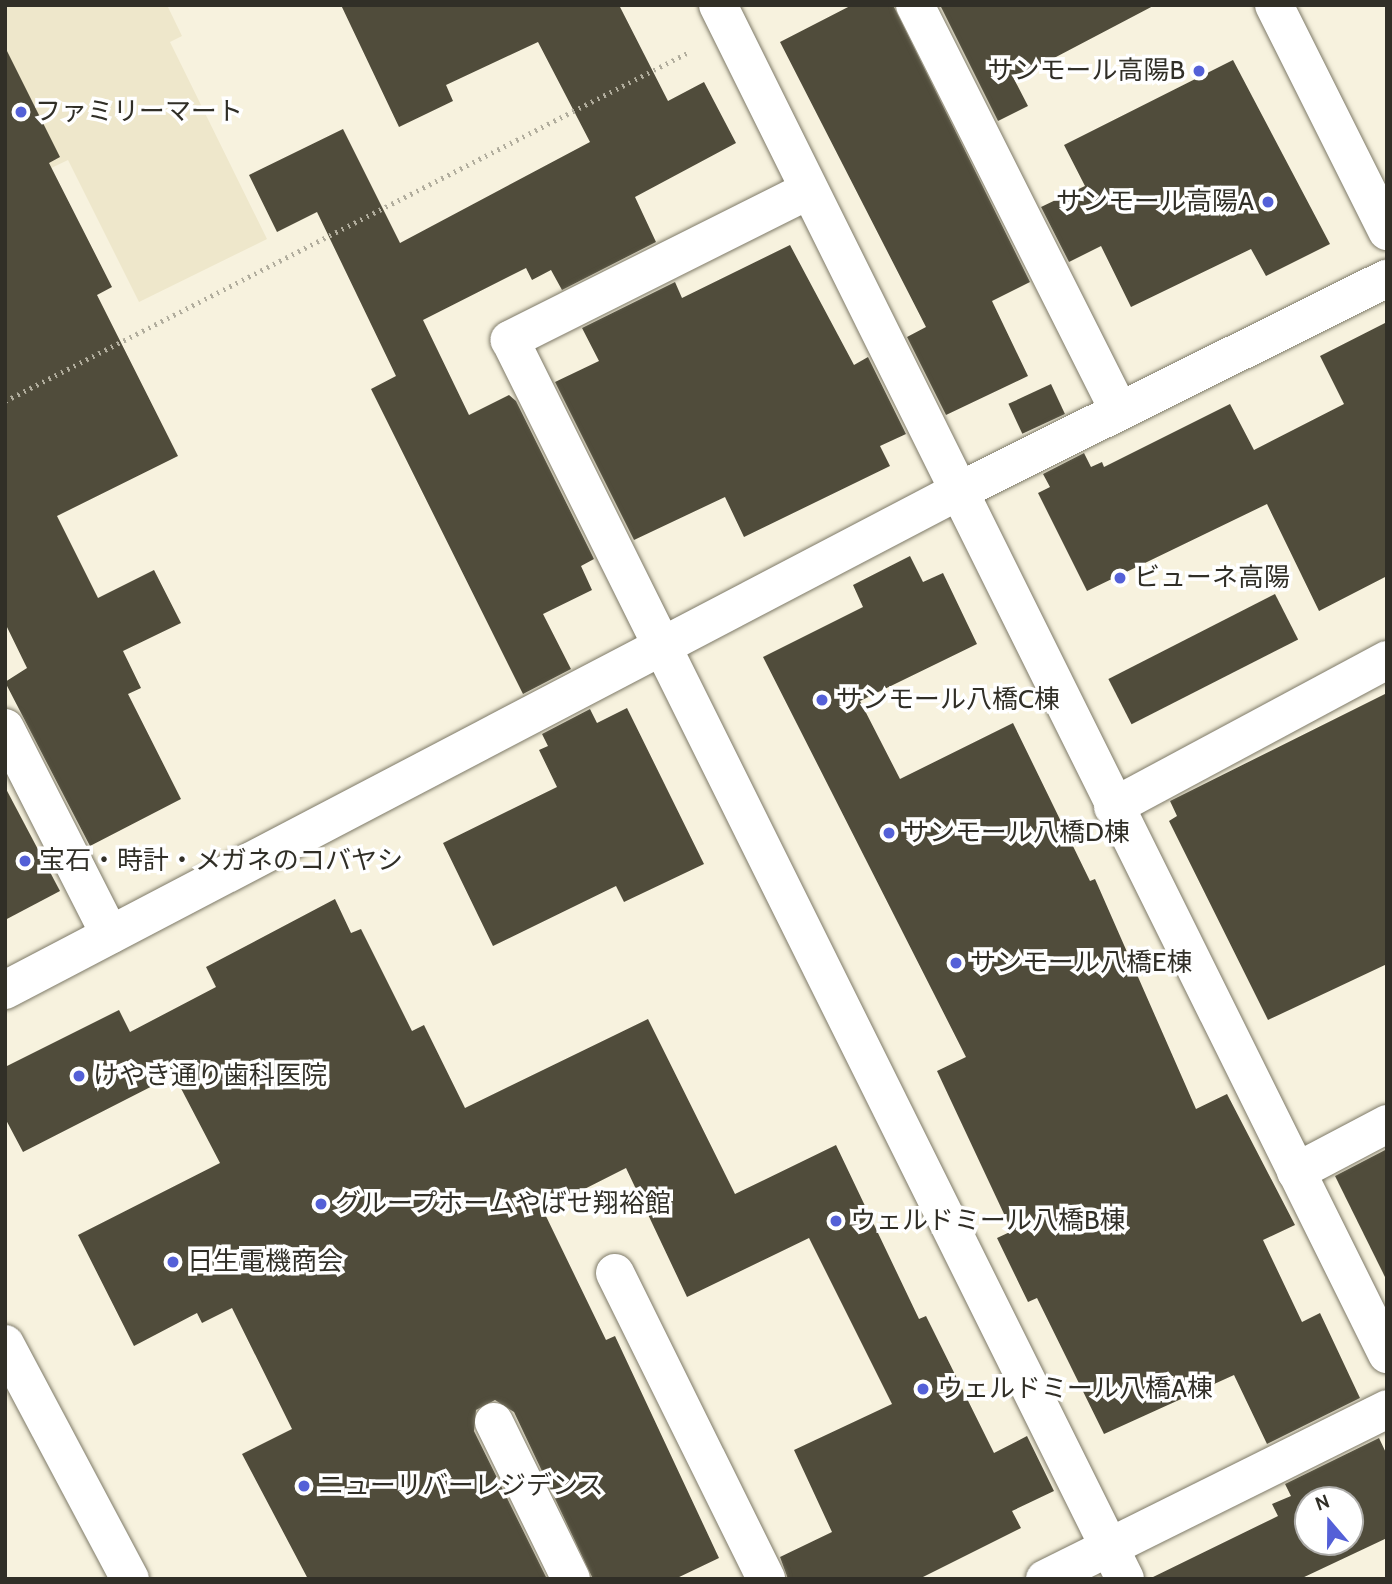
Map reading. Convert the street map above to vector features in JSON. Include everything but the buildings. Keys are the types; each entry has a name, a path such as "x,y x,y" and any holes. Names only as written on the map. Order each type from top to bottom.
{"street":[{"path":"915,5 1119,411"},
{"path":"1274,5 1387,231"},
{"path":"725,18 955,493 1387,1354"},
{"path":"809,190 510,340 1116,1562"},
{"path":"5,990 955,493 1387,279"},
{"path":"1113,807 1387,660"},
{"path":"5,728 110,935"},
{"path":"1296,1172 1387,1124"},
{"path":"615,1273 766,1579"},
{"path":"5,1344 130,1579"},
{"path":"1045,1579 1116,1562 1387,1409"},
{"path":"494,1422 571,1579"}],"path":[{"path":"5,401 725,18"}],"shaded area":[{"path":"5,5 167,5 182,36 170,42 267,239 139,302 68,160 5,190"}],"place":[{"name":"サンモール高陽B","path":"1199,71"},
{"name":"ファミリーマート","path":"21,112"},
{"name":"サンモール高陽A","path":"1268,202"},
{"name":"ビューネ高陽","path":"1120,578"},
{"name":"サンモール八橋C棟","path":"822,700"},
{"name":"サンモール八橋D棟","path":"889,833"},
{"name":"宝石・時計・メガネのコバヤシ","path":"25,861"},
{"name":"サンモール八橋E棟","path":"956,963"},
{"name":"けやき通り歯科医院","path":"79,1076"},
{"name":"グループホームやばせ翔裕館","path":"321,1204"},
{"name":"ウェルドミール八橋B棟","path":"836,1221"},
{"name":"日生電機商会","path":"173,1262"},
{"name":"ウェルドミール八橋A棟","path":"923,1389"},
{"name":"ニューリバーレジデンス","path":"304,1486"}]}
